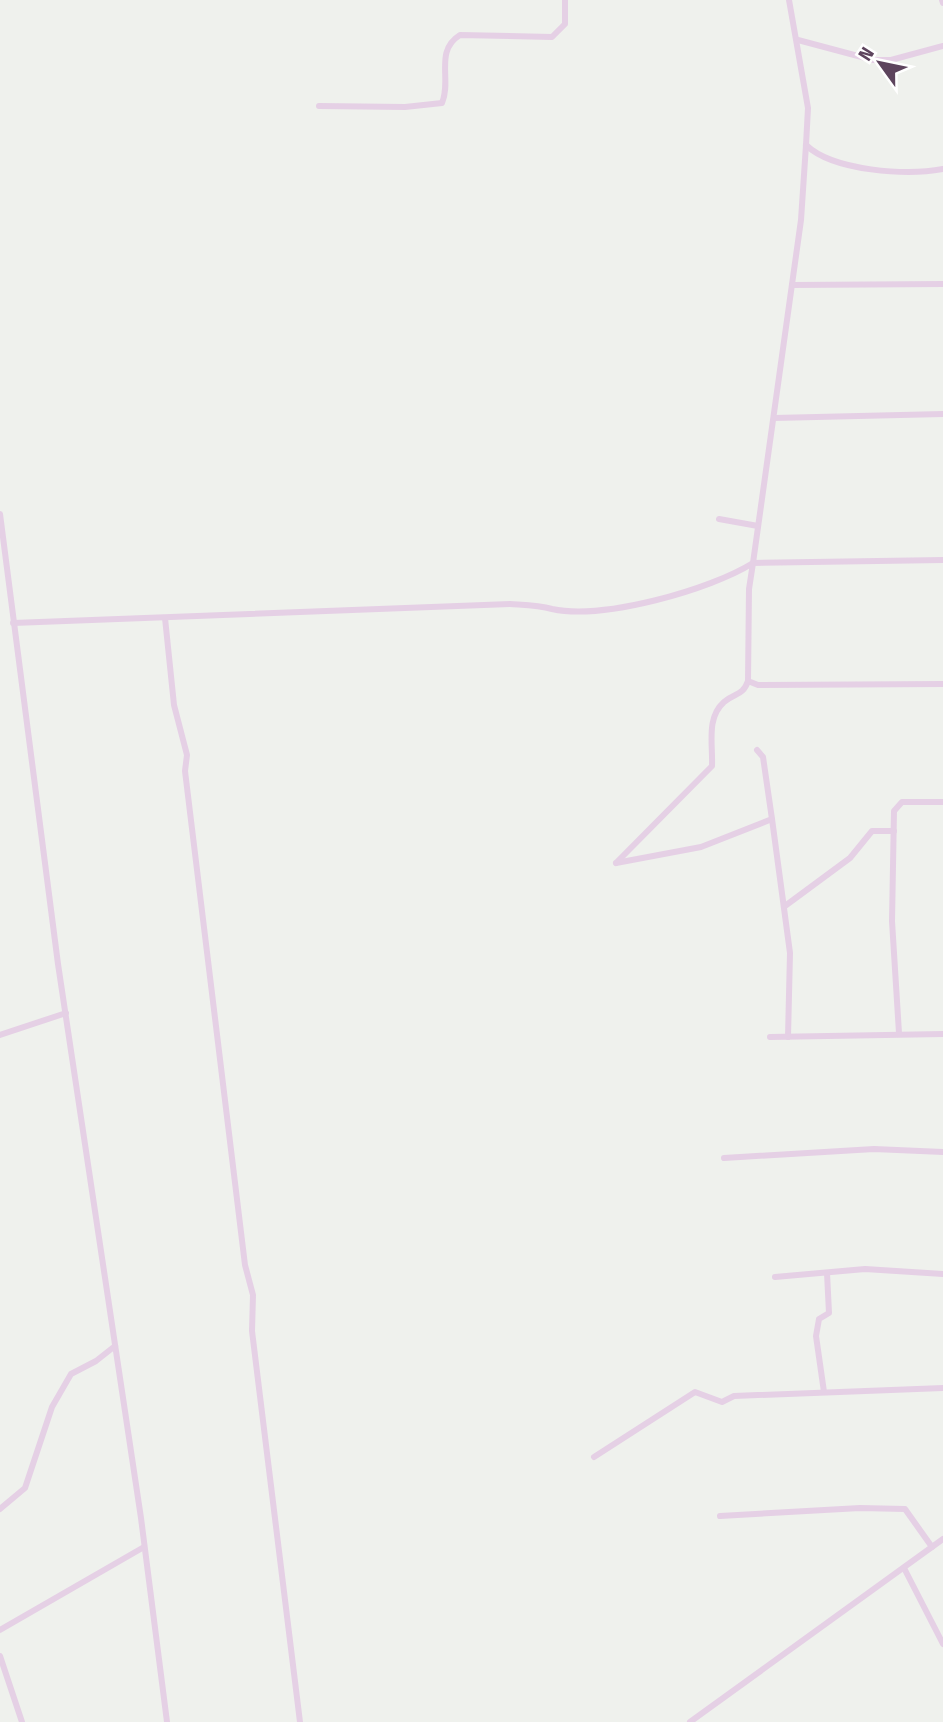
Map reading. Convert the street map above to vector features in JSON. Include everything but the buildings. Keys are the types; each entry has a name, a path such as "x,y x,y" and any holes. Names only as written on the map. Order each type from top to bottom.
{"street":[{"path":"319,107 405,107 442,103 447,91 446,51 452,40 460,35 552,37 565,24 565,0"},
{"path":"772,819 701,847 616,863 712,766 711,721 723,703 743,692 748,681 749,589 801,220 806,145 808,108 789,0"},
{"path":"798,40 873,60 891,60 943,46"},
{"path":"806,145 822,158 896,172 943,169"},
{"path":"792,285 943,284"},
{"path":"774,418 943,414"},
{"path":"0,514 66,1013 145,1547 167,1722"},
{"path":"719,519 758,526"},
{"path":"13,623 510,604 552,609 624,607 653,602 730,578 753,563 943,560"},
{"path":"165,618 174,705 187,755 185,771 244,1265 253,1295 252,1331 300,1722"},
{"path":"748,681 758,685 943,684"},
{"path":"757,750 763,757 785,906 790,957 788,1037"},
{"path":"899,1033 892,921 896,805 943,802"},
{"path":"785,906 850,858 872,831 894,831"},
{"path":"0,1035 66,1013"},
{"path":"770,1038 943,1034"},
{"path":"724,1158 874,1149 943,1152"},
{"path":"775,1277 865,1269 943,1274"},
{"path":"824,1392 816,1336 819,1319 829,1313 827,1273"},
{"path":"0,1509 25,1488 52,1407 71,1374 96,1361 115,1346"},
{"path":"594,1457 695,1392 722,1402 734,1396 943,1388"},
{"path":"720,1516 860,1508 905,1509 932,1547"},
{"path":"690,1722 943,1539"},
{"path":"0,1630 145,1547"},
{"path":"904,1568 943,1644"},
{"path":"0,1656 22,1722"}]}
